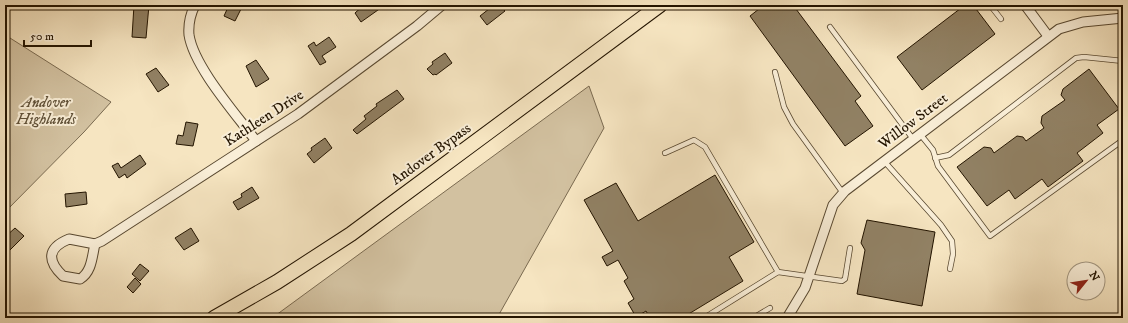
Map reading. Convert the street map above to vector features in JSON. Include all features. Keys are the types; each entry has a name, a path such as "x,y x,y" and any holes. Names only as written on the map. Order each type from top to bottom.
{"main road":[{"name":"Andover Bypass","path":"214,318 277,282 352,234 660,5"}],"street":[{"path":"195,5 189,22 189,36 201,65 256,141"},
{"name":"Kathleen Drive","path":"94,244 102,241 298,114 442,5"},
{"path":"1025,5 1048,36"},
{"name":"Willow Street","path":"787,318 810,277 833,205 843,193 916,136 1059,29 1072,24 1123,18"},
{"path":"74,239 94,244 90,267 87,274 80,279 63,276 52,264 50,257 53,251 60,243 66,240 74,239"}],"lane":[{"path":"990,5 1001,19"},
{"path":"830,27 916,136 933,150 938,166 990,236 1123,140"},
{"path":"935,158 949,155 1076,58 1084,57 1123,61"},
{"path":"775,72 784,107 793,124 843,193"},
{"path":"665,153 694,140 705,147 778,272"},
{"path":"884,161 941,225 952,241 953,254 950,269"},
{"path":"704,318 712,316 778,272 842,281 845,279 850,248"},
{"path":"753,318 770,308"}],"green space":[{"name":"Andover Highlands","path":"10,38 111,102 84,132 5,212 5,41"},
{"path":"589,86 604,128 497,318 272,318"}],"building":[{"path":"134,5 149,5 146,38 132,37"},
{"path":"229,5 243,5 235,21 224,16"},
{"path":"364,5 385,5 361,22 355,13"},
{"path":"494,5 500,5 505,11 487,25 480,16"},
{"path":"764,5 793,5 861,96 855,101 873,126 845,146 750,16"},
{"path":"965,5 973,5 995,34 922,90 897,57"},
{"path":"329,37 336,47 322,56 326,62 320,65 308,46 314,42 316,46"},
{"path":"445,53 452,63 436,75 433,75 427,69 433,64 432,62"},
{"path":"256,60 269,79 256,87 246,66"},
{"path":"156,68 169,85 158,92 146,74"},
{"path":"1089,69 1119,109 1097,125 1103,133 1077,153 1083,161 1048,187 1042,179 1015,199 1009,190 987,206 957,167 984,147 991,148 994,153 1017,136 1023,137 1026,141 1044,128 1041,123 1042,116 1065,100 1061,95 1063,89"},
{"path":"397,90 404,99 357,134 353,130 366,119 364,116 377,106 376,104"},
{"path":"186,122 198,124 193,146 176,144 178,135 183,136"},
{"path":"325,138 332,148 314,163 307,154 312,150 311,148"},
{"path":"140,155 146,164 127,178 125,174 119,178 112,166 118,163 121,168"},
{"path":"715,175 754,242 729,257 743,281 682,318 650,318 646,311 636,317 628,303 634,299 624,281 628,278 618,260 607,266 602,257 613,251 584,200 616,183 638,221"},
{"path":"252,187 259,198 238,210 233,202 242,197 241,194"},
{"path":"86,192 87,204 66,207 65,194"},
{"path":"867,220 935,232 922,306 857,294 865,250 861,243"},
{"path":"15,228 24,236 9,251 5,247 5,237"},
{"path":"191,228 199,241 184,250 175,238"},
{"path":"140,264 149,271 140,281 132,274"},
{"path":"135,278 141,284 133,293 127,287"}]}
